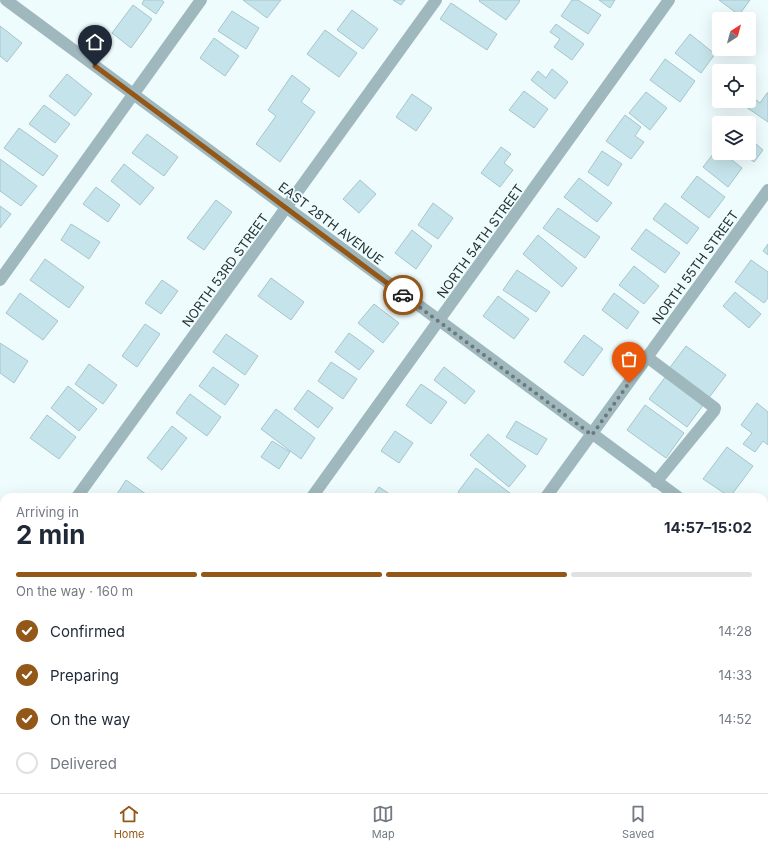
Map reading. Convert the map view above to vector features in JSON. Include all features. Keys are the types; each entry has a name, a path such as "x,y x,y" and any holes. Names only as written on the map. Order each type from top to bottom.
{"street":[{"name":"EAST 28TH AVENUE","path":"6,0 439,322 672,493"},
{"path":"0,280 201,0"},
{"name":"NORTH 53RD STREET","path":"80,493 436,0"},
{"name":"NORTH 54TH STREET","path":"315,493 669,0"},
{"name":"NORTH 55TH STREET","path":"549,493 768,190"},
{"path":"647,357 715,408 656,482"}],"building":[{"path":"144,0 161,0 164,2 156,14 142,4"},
{"path":"243,0 281,0 267,18"},
{"path":"393,0 405,0 401,5"},
{"path":"572,0 578,0 601,15 588,34 561,16"},
{"path":"599,0 615,0 610,8"},
{"path":"719,0 750,0 741,12 735,12"},
{"path":"479,1 520,1 506,20"},
{"path":"451,3 497,34 487,50 440,19"},
{"path":"133,5 152,19 131,48 112,33"},
{"path":"352,10 378,29 363,49 337,30"},
{"path":"232,11 259,28 246,49 218,31"},
{"path":"556,24 584,44 572,60 554,47 560,39 550,32"},
{"path":"0,26 22,43 7,62 0,56"},
{"path":"325,30 357,53 339,77 307,54"},
{"path":"690,34 712,52 712,56 714,56 701,73 675,53"},
{"path":"214,38 239,56 225,76 200,58"},
{"path":"665,59 695,81 680,102 650,80"},
{"path":"552,69 568,82 555,99 531,80 538,71 546,78"},
{"path":"67,74 92,94 75,116 49,96"},
{"path":"292,75 310,89 301,102 315,112 280,162 256,144 276,116 268,110"},
{"path":"524,91 548,109 534,128 509,110"},
{"path":"646,92 667,108 650,130 629,113"},
{"path":"768,93 768,122 747,108 756,108 756,100 760,103"},
{"path":"412,94 432,108 416,131 396,117"},
{"path":"44,105 70,124 55,143 29,124"},
{"path":"625,115 641,127 635,136 644,142 631,159 606,141"},
{"path":"19,128 58,156 43,176 4,148"},
{"path":"147,134 178,157 164,176 132,153"},
{"path":"756,144 763,150 756,159"},
{"path":"501,147 511,154 504,163 513,170 500,187 481,173"},
{"path":"602,151 622,164 608,186 588,172"},
{"path":"712,155 712,160 732,160 742,168 728,187 703,167"},
{"path":"0,159 37,186 21,206 0,191"},
{"path":"124,164 154,188 140,205 111,181"},
{"path":"697,176 725,197 709,218 681,197"},
{"path":"579,178 612,203 597,222 564,197"},
{"path":"360,180 376,194 359,213 343,199"},
{"path":"96,187 120,205 108,222 83,204"},
{"path":"216,200 232,212 204,250 187,238"},
{"path":"433,203 453,218 438,239 418,225"},
{"path":"665,203 699,228 687,244 653,219"},
{"path":"0,206 11,214 0,228"},
{"path":"558,208 600,237 585,258 543,228"},
{"path":"71,224 100,242 89,259 61,240"},
{"path":"646,229 680,253 665,273 631,249"},
{"path":"412,230 432,246 416,269 395,253"},
{"path":"538,235 577,268 562,287 523,254"},
{"path":"768,244 768,255 763,251"},
{"path":"45,259 84,287 69,308 30,280"},
{"path":"751,260 768,272 768,298 764,303 735,282"},
{"path":"634,266 659,286 644,304 619,285"},
{"path":"517,270 550,292 536,312 503,290"},
{"path":"271,278 304,302 291,320 258,296"},
{"path":"162,280 178,291 161,314 145,303"},
{"path":"735,292 761,314 749,328 723,306"},
{"path":"20,293 58,321 43,340 6,313"},
{"path":"614,293 639,312 627,329 602,310"},
{"path":"498,296 529,319 514,339 483,316"},
{"path":"374,304 399,323 383,343 358,323"},
{"path":"145,324 160,334 137,367 122,356"},
{"path":"349,333 374,351 359,370 335,352"},
{"path":"226,334 258,356 245,375 213,352"},
{"path":"584,335 603,349 583,376 564,362"},
{"path":"0,343 28,361 14,383 0,373"},
{"path":"686,346 726,375 708,399 668,370"},
{"path":"331,362 357,379 343,399 318,381"},
{"path":"89,364 117,385 103,404 75,384"},
{"path":"213,367 239,385 225,405 199,386"},
{"path":"444,367 475,391 465,404 434,380"},
{"path":"666,376 704,404 687,427 649,399"},
{"path":"421,384 447,402 431,424 406,405"},
{"path":"68,386 97,409 79,431 51,408"},
{"path":"308,390 333,408 318,428 294,409"},
{"path":"190,394 221,417 207,436 176,413"},
{"path":"757,403 768,412 768,445 763,441 755,452 743,444 752,433 741,425"},
{"path":"645,405 684,433 666,458 627,430"},
{"path":"276,409 315,438 301,459 261,429"},
{"path":"47,415 76,437 59,459 30,438"},
{"path":"516,421 547,439 537,455 506,437"},
{"path":"172,426 187,438 162,470 147,458"},
{"path":"395,431 413,443 399,463 381,451"},
{"path":"488,434 526,466 509,487 470,455"},
{"path":"272,441 290,452 279,469 261,457"},
{"path":"727,447 753,466 733,493 724,493 703,479"},
{"path":"476,468 510,493 460,493 458,492"},
{"path":"126,480 144,493 118,493"},
{"path":"379,487 388,493 375,493"}],"way so far":[{"path":"403,295 592,435 629,383"}],"route":[{"path":"95,66 403,295"}]}
